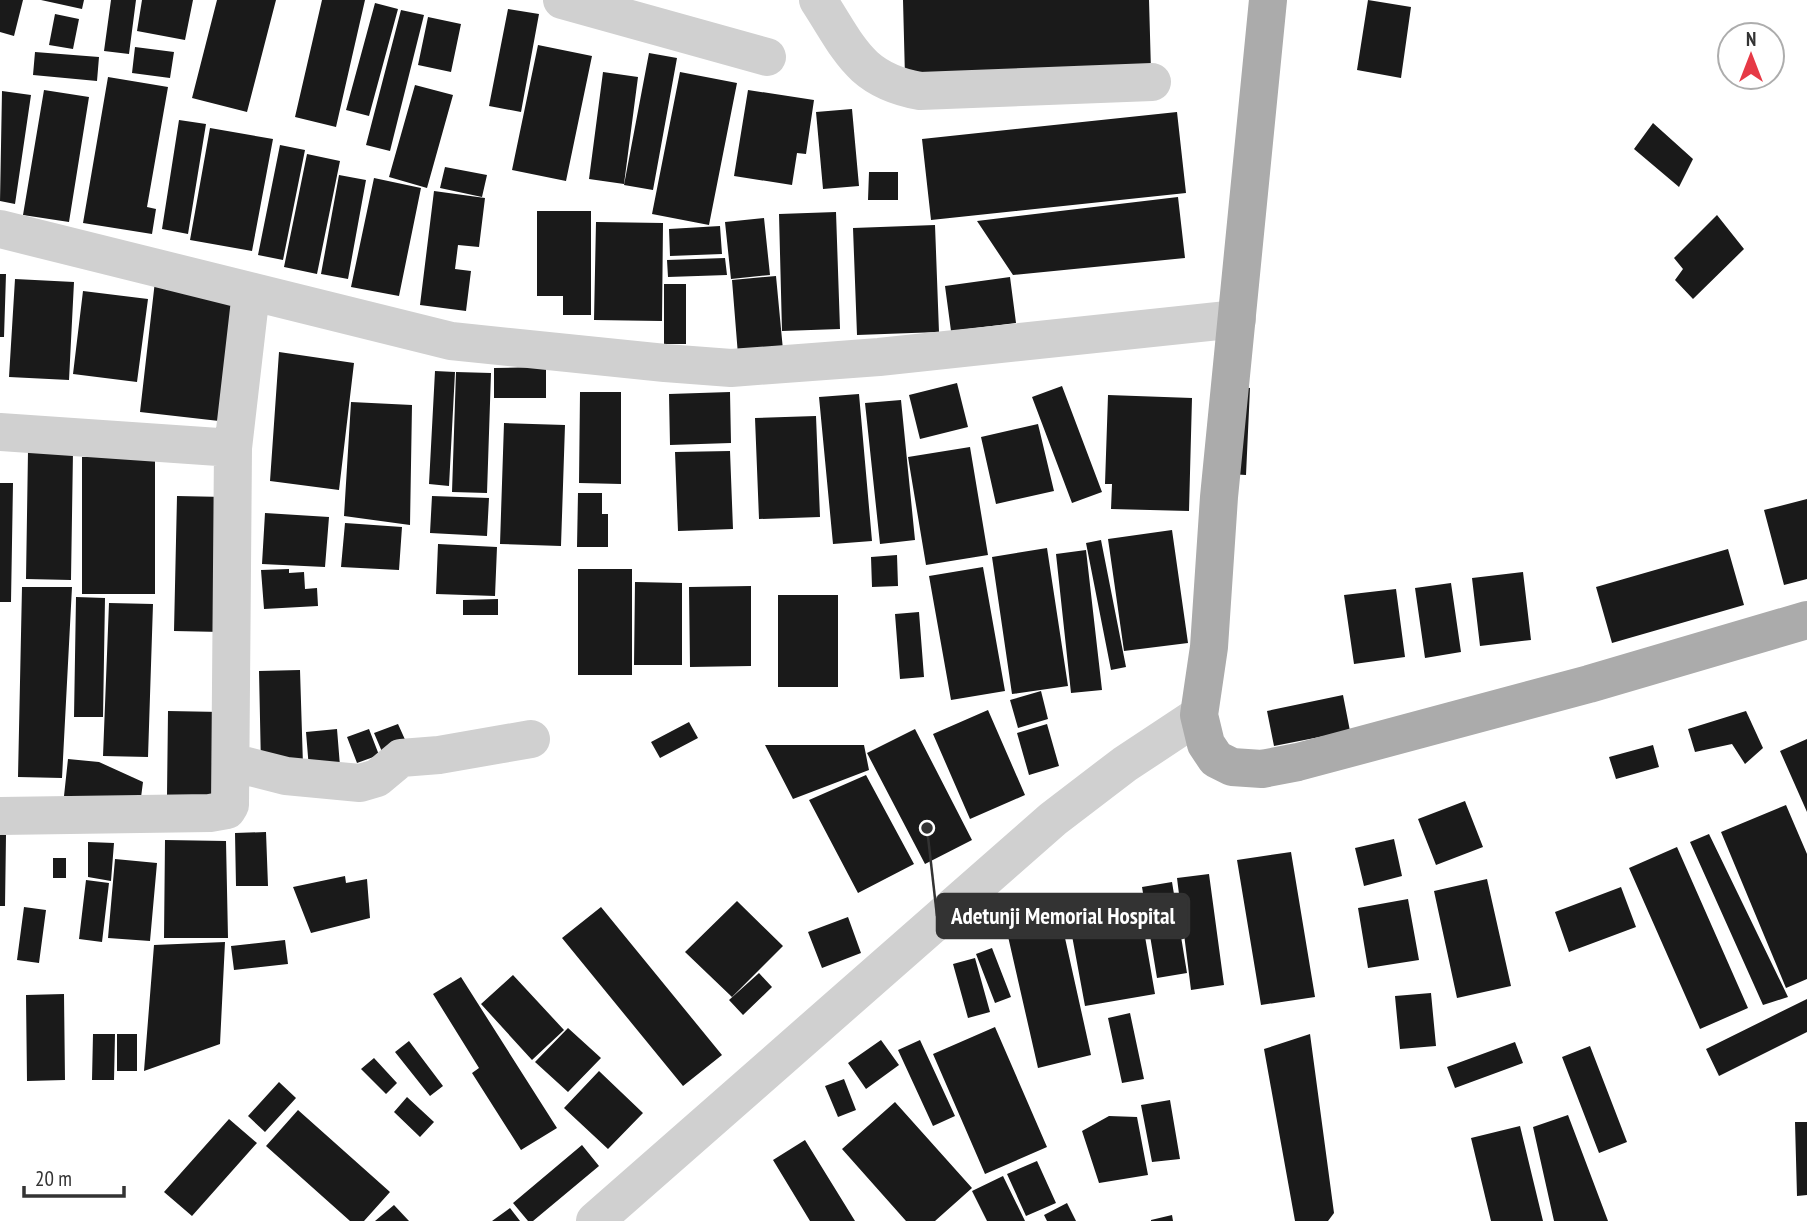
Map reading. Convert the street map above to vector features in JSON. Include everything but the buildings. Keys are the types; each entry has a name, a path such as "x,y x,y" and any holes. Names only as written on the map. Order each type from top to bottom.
{"main road":[{"path":"1268,0 1207,666 1199,715 1206,744 1216,759 1231,767 1262,769 1576,687 1807,620"}],"street":[{"path":"562,0 767,57"},
{"path":"818,0 865,69 890,86 920,91 1152,82"},
{"path":"0,229 451,341 731,368 878,357 1237,318"},
{"path":"0,816 227,810 231,762 233,448 251,292"},
{"path":"0,432 233,448"},
{"path":"595,1221 1053,819 1125,764 1199,715"},
{"path":"231,762 286,776 360,783 377,778 401,758 439,755 531,738"}],"place":[{"name":"Adetunji Memorial Hospital","path":"927,828"}]}
